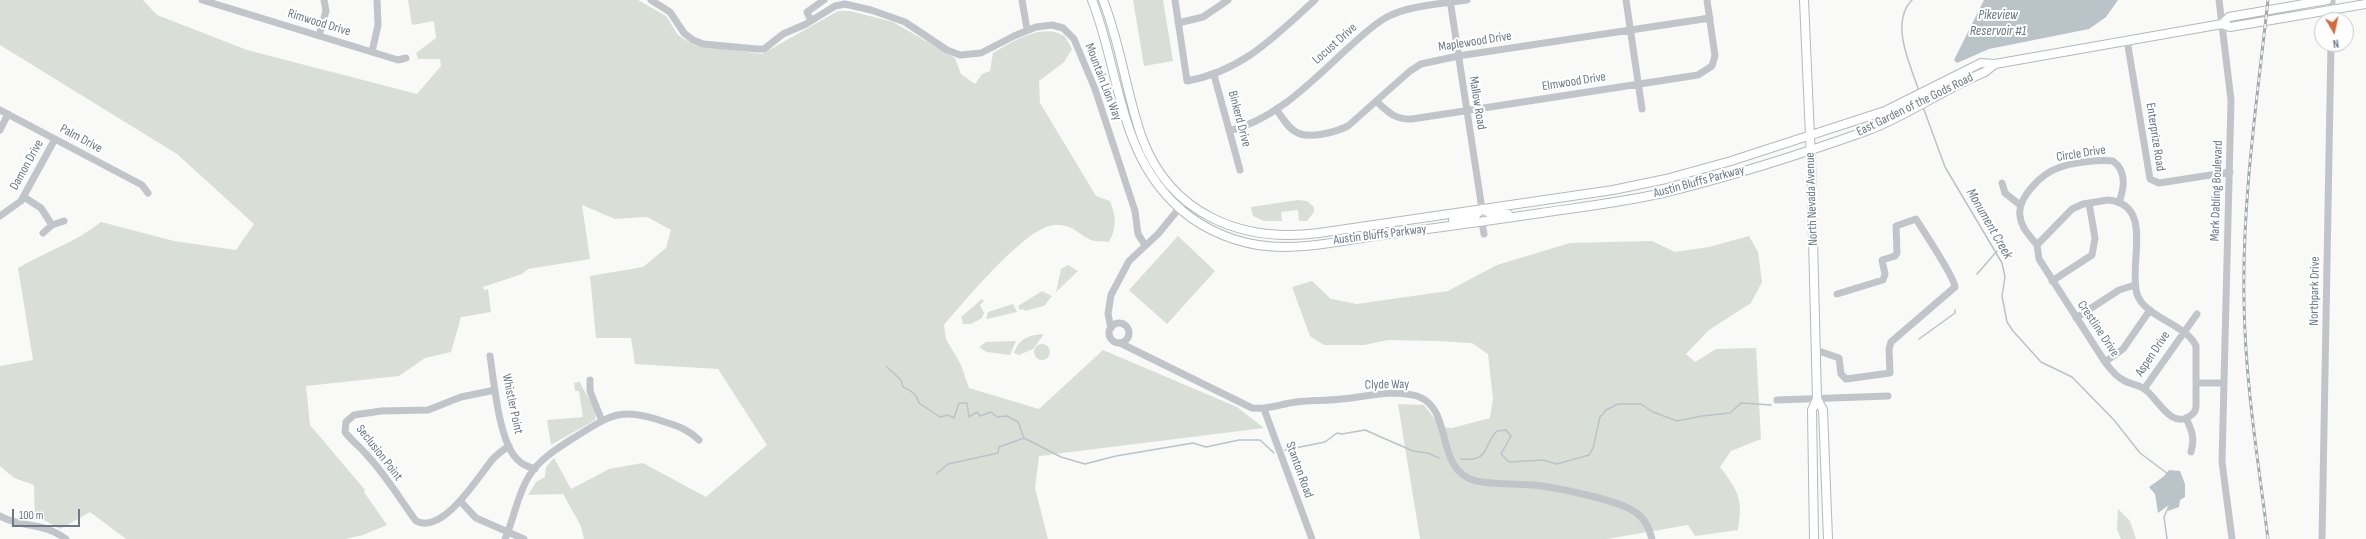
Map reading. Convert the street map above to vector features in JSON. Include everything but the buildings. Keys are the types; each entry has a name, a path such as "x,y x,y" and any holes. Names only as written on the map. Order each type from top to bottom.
{"main road":[{"name":"Austin Bluffs Parkway","path":"1092,0 1136,150 1154,181 1180,209 1205,226 1226,236 1266,246 1294,246 1416,231 1532,215 1662,193 1810,149"},
{"name":"Austin Bluffs Parkway","path":"1103,0 1146,146 1160,171 1186,200 1210,217 1230,226 1249,232 1277,236 1313,234 1653,182 1700,170 1810,136"},
{"name":"North Nevada Avenue","path":"1804,0 1810,136 1817,399 1812,410 1814,539"},
{"path":"2327,0 2229,17 2222,24 2230,27 2366,4"},
{"name":"East Garden of the Gods Road","path":"1810,136 1880,113 1904,103 1981,63 1995,64 2222,24"},
{"name":"East Garden of the Gods Road","path":"1810,149 1875,127 1985,72 1995,64"},
{"path":"1416,231 1475,216 1482,209 1493,214 1532,215"},
{"name":"North Nevada Avenue","path":"1817,399 1823,410 1828,539"}],"street":[{"name":"Rimwood Drive","path":"202,0 398,60 406,58"},
{"path":"319,36 326,11 324,0"},
{"path":"372,52 378,25 376,0"},
{"name":"Mountain Lion Way","path":"651,0 670,12 687,36 704,44 764,49 783,34 811,21 835,6 853,4 900,20 920,30 954,53 969,55 988,51 1027,29 1044,25 1057,26 1067,31 1074,39 1098,96 1135,211 1138,234 1145,245"},
{"path":"811,21 807,12 824,0"},
{"path":"1022,0 1027,29"},
{"path":"1175,0 1187,81 1214,75 1246,60 1315,0"},
{"path":"1178,23 1203,17 1228,0"},
{"name":"Locust Drive","path":"1229,131 1246,126 1276,109 1294,96 1367,31 1387,17 1408,9 1450,1 1467,0"},
{"path":"1626,0 1642,109"},
{"name":"Elmwood Drive","path":"1376,101 1389,113 1399,119 1412,119 1698,75 1712,66 1715,56 1708,0"},
{"name":"Mark Dabling Boulevard","path":"2219,0 2231,100 2222,462 2232,539"},
{"path":"2332,0 2332,10"},
{"name":"Mallow Road","path":"1450,1 1482,209"},
{"name":"Maplewood Drive","path":"1276,109 1298,134 1309,135 1348,126 1415,67 1429,62 1458,56 1710,18"},
{"name":"Enterprize Road","path":"2127,40 2150,179 2159,184 2230,172"},
{"name":"Northpark Drive","path":"2322,539 2331,52"},
{"name":"Binkerd Drive","path":"1214,75 1240,170"},
{"name":"Palm Drive","path":"0,110 142,185 148,193"},
{"path":"0,130 8,114"},
{"name":"Damon Drive","path":"0,216 15,207 24,197 55,140"},
{"name":"Circle Drive","path":"2020,205 2024,197 2042,175 2062,166 2107,160 2119,163 2124,187 2119,202"},
{"path":"2002,183 2005,193 2020,205 2022,224 2037,245 2072,209 2089,203 2108,200 2119,202 2128,206 2135,217 2135,285 2140,301 2150,310 2192,340 2197,350 2198,383 2196,409 2186,418 2194,435 2194,442 2191,452"},
{"path":"24,197 41,208 52,225"},
{"path":"1128,337 1120,343 1112,339 1110,334 1111,328 1108,314 1110,310 1110,298 1115,284 1129,261 1158,234 1186,200"},
{"path":"2052,281 2094,256 2095,238 2089,203"},
{"path":"1816,350 1839,358 1841,374 1846,379 1890,373 1889,349 1891,342 1955,287 1954,280 1916,219 1896,226 1896,253 1895,256 1882,260 1885,274 1883,280 1837,294"},
{"path":"43,233 52,225 64,221"},
{"path":"1482,222 1484,234"},
{"name":"Crestline Drive","path":"2037,245 2039,259 2105,362 2124,381 2144,389 2171,416 2179,419 2186,418"},
{"path":"2076,318 2119,290 2135,285"},
{"name":"Clyde Way","path":"1110,310 1120,323 1127,327 1130,344 1139,352"},
{"path":"2105,362 2123,349 2150,310"},
{"name":"Aspen Drive","path":"2144,389 2182,332 2196,314"},
{"path":"1111,328 1120,323"},
{"name":"Clyde Way","path":"1120,343 1242,404 1264,409 1309,400 1388,394 1417,397 1426,402 1435,412 1449,458 1458,470 1466,476 1487,482 1546,486 1619,504 1635,511 1643,519 1649,527 1652,539"},
{"name":"Whistler Point","path":"490,356 502,429 517,460 535,469"},
{"path":"590,380 590,391 602,420"},
{"path":"2198,383 2224,384"},
{"name":"Seclusion Point","path":"495,390 461,397 428,410 381,411 354,415 346,422 345,432 355,446 365,454 376,467 416,521 421,524 430,523 461,502 494,458 509,446"},
{"path":"1776,400 1888,396"},
{"name":"Stanton Road","path":"1264,409 1312,539"},
{"path":"507,536 522,491 535,469 552,451 602,420 623,413 645,415 687,430 699,440"},
{"path":"461,502 472,515 507,536 524,539"},
{"path":"0,516 14,522 42,526 66,539"}],"shaded area":[{"path":"0,0 143,0 157,15 247,50 417,94 441,66 440,59 418,59 416,53 436,38 434,21 412,25 408,0 638,0 666,16 678,35 694,45 762,54 838,11 850,11 893,22 955,58 961,74 975,84 982,74 990,71 993,53 1027,35 1046,31 1055,32 1064,36 1072,49 1064,62 1039,81 1040,103 1096,196 1110,201 1114,212 1115,222 1112,237 1109,242 1095,241 1086,238 1067,226 1055,225 1043,228 1013,251 996,267 944,325 946,339 961,365 969,388 1039,409 1103,350 1237,407 1264,428 1039,456 1035,488 1048,539 584,539 581,526 563,494 528,495 536,482 545,477 546,467 554,458 571,489 609,469 643,463 706,497 767,445 718,369 635,364 631,338 596,338 590,276 643,267 666,248 671,230 647,217 615,219 582,205 590,259 528,269 522,274 483,287 484,290 488,289 491,312 461,317 451,352 425,358 399,376 306,386 310,425 365,490 364,492 387,525 363,535 345,539 126,539 90,512 60,529 44,520 35,520 34,485 14,478 0,466 0,366 33,360 18,268 71,241 101,222 174,241 236,250 254,224 177,154 0,45"},
{"path":"1133,0 1163,0 1173,61 1144,66"},
{"path":"1298,200 1307,201 1314,207 1314,212 1307,221 1299,221 1298,210 1281,212 1282,221 1264,221 1253,216 1251,207"},
{"path":"1178,236 1215,271 1167,324 1129,290"},
{"path":"1749,236 1758,252 1762,282 1751,303 1709,330 1686,354 1695,362 1716,349 1756,348 1761,439 1731,451 1720,467 1732,483 1740,503 1738,530 1695,536 1688,525 1607,539 1420,539 1398,404 1424,405 1441,427 1452,428 1490,418 1493,399 1488,354 1472,343 1438,341 1388,340 1364,345 1324,345 1310,336 1292,287 1312,281 1331,299 1357,304 1448,291 1497,265 1570,243 1652,241 1675,252 1709,247"},
{"path":"1068,265 1078,271 1056,292 1061,269"},
{"path":"1042,291 1052,296 1044,306 1025,311 1024,309 1020,310 1018,306"},
{"path":"982,299 984,301 980,305 984,313 982,318 971,324 963,324 961,317"},
{"path":"1013,304 1017,312 986,318 988,312"},
{"path":"1044,334 1033,349 1019,355 1014,353 1019,344 1026,338"},
{"path":"1016,341 1010,355 987,352 979,347 986,342"},
{"path":"1042,344 1049,349 1050,352 1045,359 1042,360 1035,355 1034,352 1039,345"},
{"path":"580,382 595,410 595,420 551,445 547,420 583,417 579,391 575,391 574,383"},
{"path":"2118,509 2130,521 2136,539 2121,539 2117,529"}],"water":[{"name":"Pikeview Reservoir #1","path":"1984,0 2118,0 2106,17 2089,29 1989,49 1957,63 1954,60"},
{"path":"2169,470 2180,471 2185,484 2185,497 2180,500 2179,507 2168,511 2169,505 2158,513 2155,494 2149,487 2163,477"}],"waterway":[{"name":"Monument Creek","path":"1912,0 1905,9 1902,20 1902,32 1907,57 1919,91"},
{"name":"Monument Creek","path":"1923,107 1945,167 2002,263 2005,277 2002,296 2007,322 2013,331 2041,362 2072,377 2114,420 2140,453 2168,474"},
{"path":"1977,274 1997,251"},
{"path":"1919,339 1955,313 1955,310"},
{"path":"887,367 901,380 903,387 915,395 919,403 940,417 948,415 954,418 959,403 967,403 969,417 977,412 980,416 991,412 997,417 1007,416 1018,422 1024,438 1061,457 1085,464 1116,456 1193,443 1206,447 1239,440 1260,440 1274,453"},
{"path":"1461,459 1477,458 1482,455 1497,431 1506,430 1511,436 1501,454 1509,462 1543,460 1557,464 1589,455 1593,448 1600,417 1606,410 1618,404 1641,404 1653,412 1677,421 1702,416 1730,413 1741,403 1771,405"},
{"path":"1285,450 1325,442 1337,433 1342,434 1365,430 1413,451 1428,453 1439,458"},
{"path":"936,474 948,464 998,453 999,447 1024,438"},
{"name":"Monument Creek","path":"2167,539 2164,517 2169,506"}],"railway":[{"path":"2268,0 2251,150 2245,226 2244,301 2249,391 2268,539"}]}
